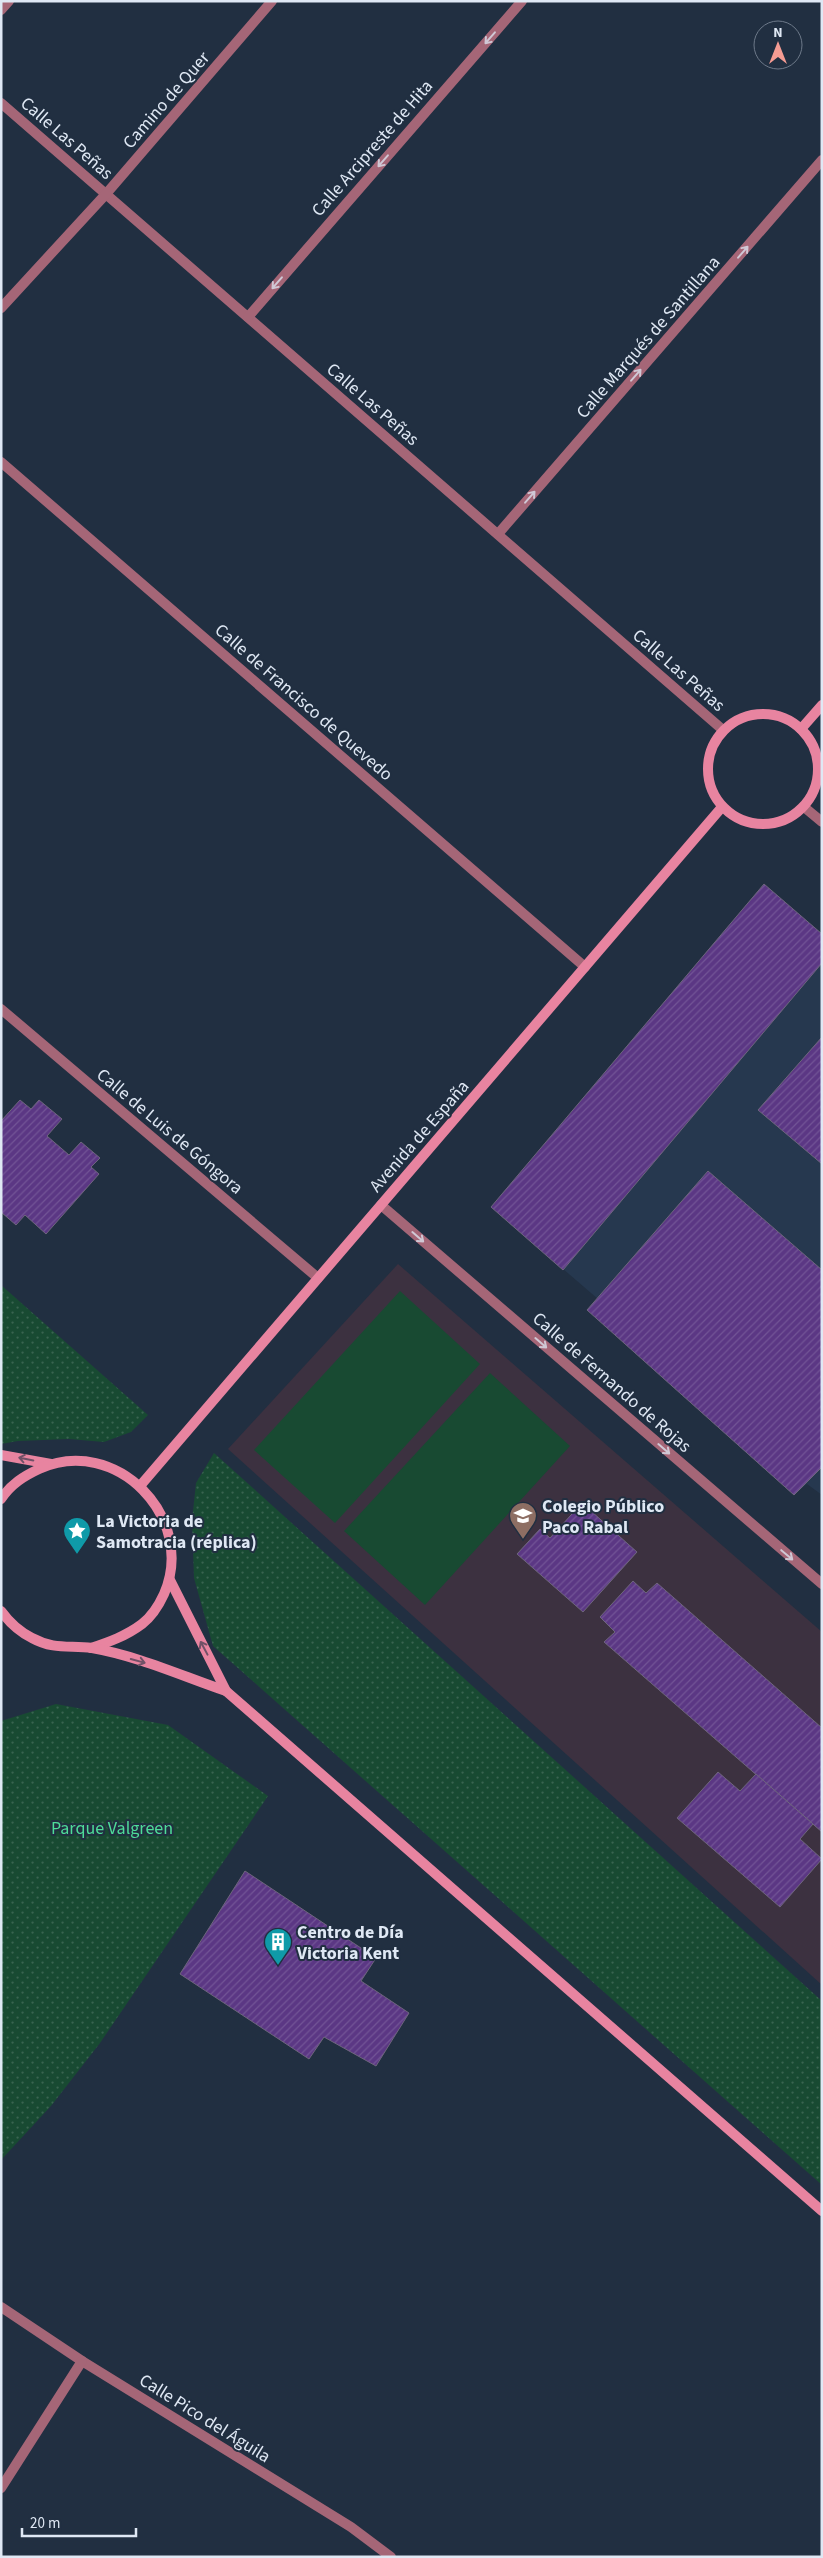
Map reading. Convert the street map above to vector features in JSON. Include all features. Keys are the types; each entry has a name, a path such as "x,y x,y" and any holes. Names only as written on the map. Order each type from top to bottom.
{"street":[{"path":"1,10 9,1"},
{"name":"Camino de Quer","path":"1,308 106,194 272,1"},
{"name":"Calle Arcipreste de Hita","path":"248,317 522,1"},
{"name":"Calle Las Peñas","path":"1,103 723,730"},
{"name":"Calle Marqués de Santillana","path":"498,534 822,160"},
{"name":"Calle de Francisco de Quevedo","path":"1,462 585,967"},
{"path":"801,729 822,705"},
{"path":"754,714 779,717 801,729 812,742 817,759 816,784 804,807 789,818 772,824 754,824 736,818 722,807 712,793 708,776 711,752 723,730 737,720 754,714"},
{"name":"Avenida de España","path":"140,1486 722,807"},
{"path":"804,807 822,822"},
{"name":"Calle de Luis de Góngora","path":"1,1009 318,1278"},
{"name":"Calle de Fernando de Rojas","path":"381,1205 822,1584"},
{"path":"1,1454 51,1464 83,1461 114,1468 140,1486 159,1510 169,1530 173,1555 170,1580 159,1604 143,1624 119,1639 90,1648"},
{"path":"1,1499 22,1477 51,1464"},
{"path":"170,1580 226,1691"},
{"path":"1,1611 5,1624 32,1639 61,1648 90,1648 148,1663 226,1691 822,2211"},
{"name":"Calle Pico del Águila","path":"1,2307 82,2361 351,2527 391,2557"},
{"path":"1,2488 82,2361"}],"shaded area":[{"path":"764,884 822,934 822,1495 807,1484 794,1495 587,1310 598,1299 491,1207"},
{"name":"Colegio Público Paco Rabal","path":"398,1264 822,1632 822,1985 228,1449"}],"green space":[{"path":"1,1285 148,1415 131,1432 104,1442 69,1439 18,1441 1,1444"},
{"path":"400,1291 480,1364 335,1523 254,1450"},
{"path":"490,1373 570,1446 425,1605 344,1531"},
{"path":"214,1453 822,2001 822,2185 213,1646 194,1578 192,1521 196,1483"},
{"name":"Parque Valgreen","path":"56,1704 168,1725 268,1796 100,2043 51,2106 1,2160 1,1721"}],"building":[{"path":"764,884 822,934 822,963 563,1270 491,1207"},
{"path":"822,1037 822,1164 758,1110"},
{"path":"20,1100 31,1109 39,1100 62,1119 47,1136 69,1155 81,1142 100,1158 91,1167 99,1174 46,1234 25,1215 16,1225 1,1212 1,1121"},
{"path":"708,1171 822,1270 822,1467 794,1495 587,1310"},
{"path":"582,1503 637,1552 583,1612 517,1554 540,1529 550,1538"},
{"path":"633,1581 646,1593 657,1583 822,1728 822,1832 604,1642 615,1632 600,1617"},
{"path":"718,1772 740,1791 756,1774 813,1824 800,1839 822,1859 780,1907 677,1818"},
{"name":"Centro de Día Victoria Kent","path":"245,1871 376,1958 361,1981 409,2013 376,2066 324,2037 309,2059 180,1974"}],"place":[{"name":"Colegio Público Paco Rabal","path":"523,1540"},
{"name":"La Victoria de Samotracia (réplica)","path":"77,1555"},
{"name":"Centro de Día Victoria Kent","path":"278,1966"}]}
